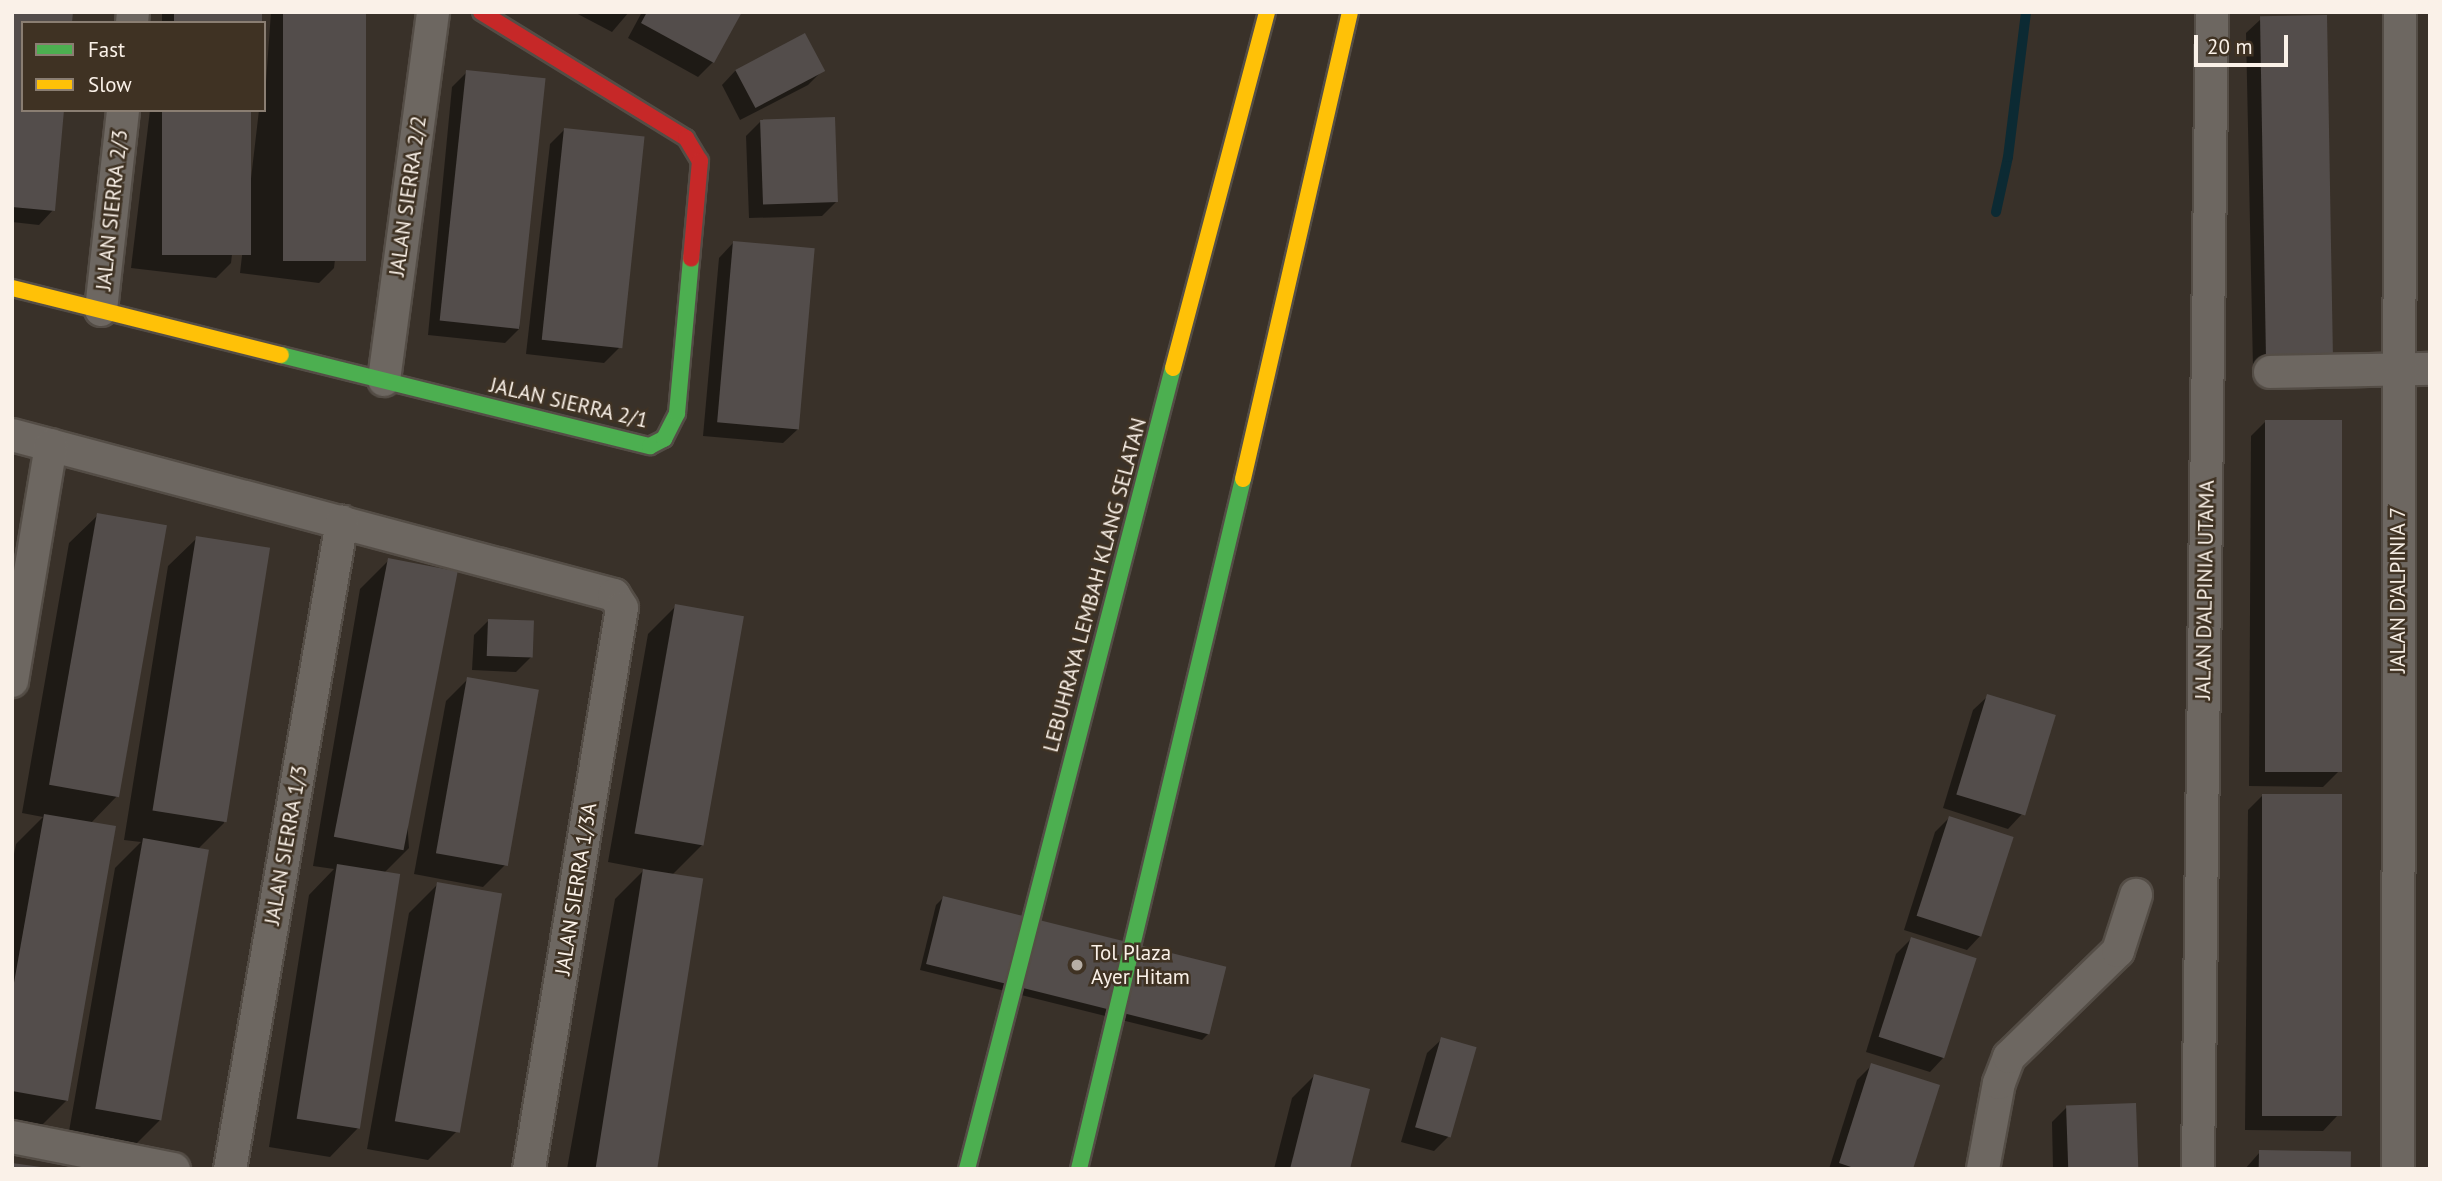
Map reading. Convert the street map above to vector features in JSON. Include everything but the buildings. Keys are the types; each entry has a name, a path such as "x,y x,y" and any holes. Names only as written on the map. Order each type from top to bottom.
{"main road":[{"name":"JALAN SIERRA 2/1","path":"12,288 650,446 664,439 677,413 700,161 686,138 481,12"},
{"name":"LEBUHRAYA LEMBAH KLANG SELATAN","path":"967,1169 1028,918 1267,12"},
{"path":"1079,1169 1140,926 1350,12"}],"street":[{"name":"JALAN SIERRA 2/2","path":"384,380 433,12"},
{"name":"JALAN D'ALPINIA UTAMA","path":"2198,1169 2212,12"},
{"name":"JALAN D'ALPINIA 7","path":"2398,1169 2397,370 2400,12"},
{"name":"JALAN SIERRA 2/3","path":"101,310 123,112"},
{"path":"2270,372 2430,369"},
{"path":"12,435 342,522"},
{"path":"12,681 51,445"},
{"name":"JALAN SIERRA 1/3A","path":"342,522 614,595 622,608 529,1169"},
{"name":"JALAN SIERRA 1/3","path":"230,1169 342,522"},
{"path":"1983,1169 1999,1083 2009,1057 2118,951 2136,895"},
{"path":"12,1137 174,1169"}],"waterway":[{"path":"1996,212 2008,157 2026,12"}],"traffic: fast":[{"path":"281,355 650,446 664,439 677,413 691,259"},
{"path":"967,1169 1173,368"},
{"path":"1079,1169 1243,479"}],"traffic: slow":[{"path":"1173,368 1267,12"},
{"path":"1243,479 1350,12"},
{"path":"12,288 281,355"}],"traffic: jam":[{"path":"481,12 686,138 700,161 691,259"}],"place":[{"name":"Tol Plaza Ayer Hitam","path":"1077,965"}]}
